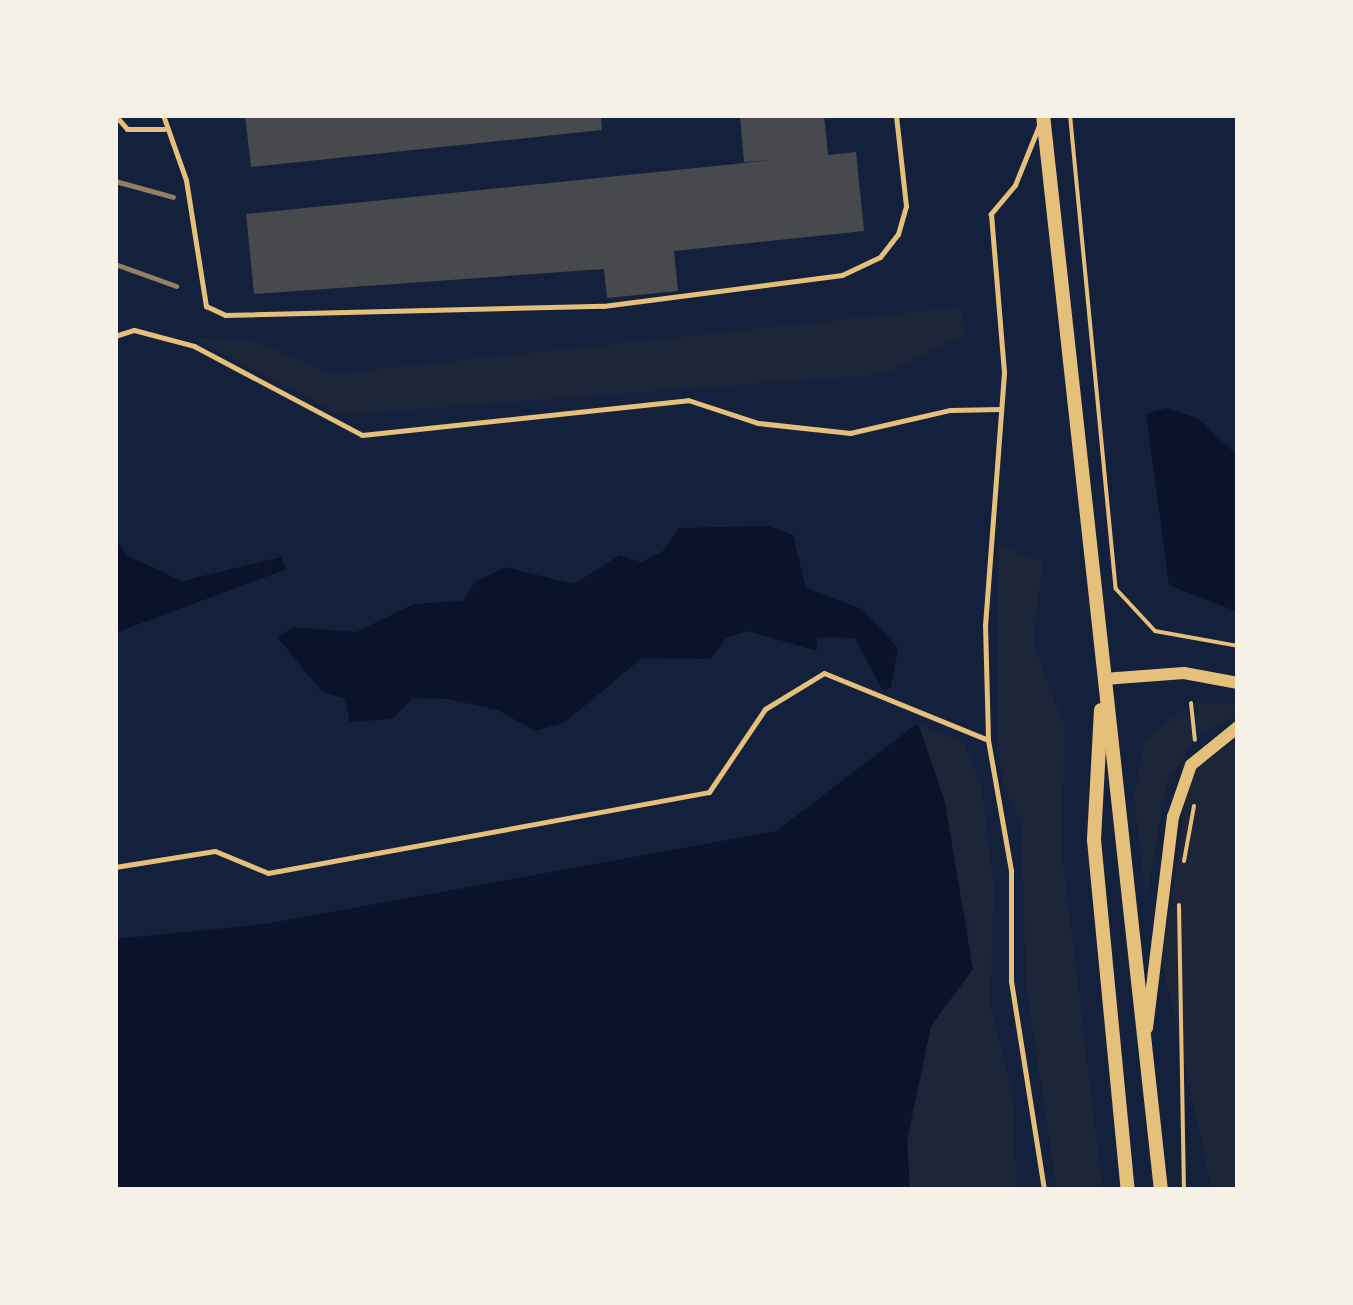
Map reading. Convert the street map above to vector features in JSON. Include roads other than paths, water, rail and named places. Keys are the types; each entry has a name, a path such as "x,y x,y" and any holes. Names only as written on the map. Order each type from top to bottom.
{"main road":[{"path":"1043,115 1161,1190"},
{"path":"1104,679 1184,673 1238,682"},
{"path":"1104,679 1094,840 1128,1190"},
{"path":"1146,1031 1173,817 1191,766 1238,727"}],"lane":[{"path":"115,115 127,130 164,128"},
{"path":"163,115 164,128 186,180 206,306 224,315 603,306 842,275 880,257 898,234 906,206 896,115"},
{"path":"1043,115 1015,186 991,214 1001,409 985,624 988,740 1044,1190"},
{"path":"115,336 134,330 194,346 362,436 688,400 758,423 850,433 950,410 1001,409"},
{"path":"115,867 215,851 268,873 709,792 764,709 824,674 988,740"}],"railway":[{"path":"115,181 173,197"},
{"path":"115,264 176,286"}]}
